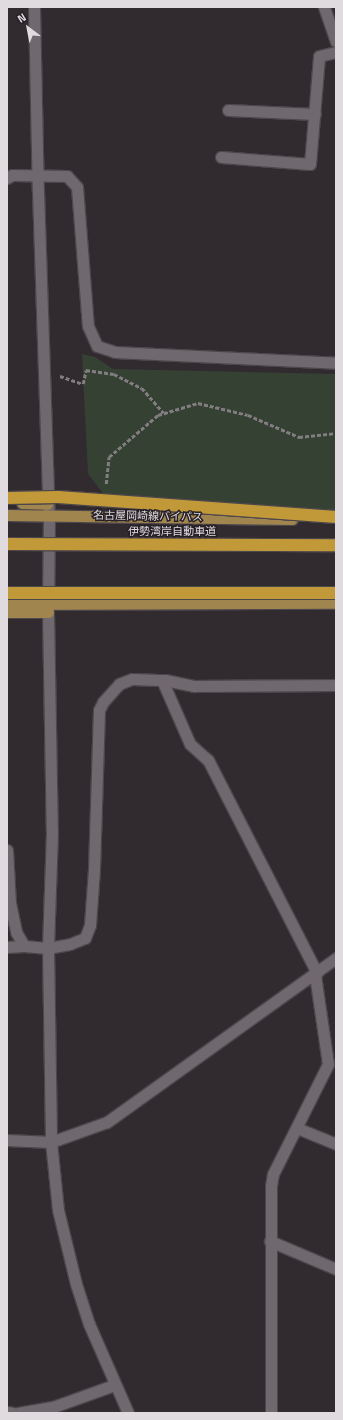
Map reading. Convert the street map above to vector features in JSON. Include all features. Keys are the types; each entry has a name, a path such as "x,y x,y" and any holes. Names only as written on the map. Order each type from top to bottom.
{"highway":[{"path":"7,498 58,497 336,517"},
{"name":"伊勢湾岸自動車道","path":"7,544 336,545"},
{"path":"7,592 336,593"}],"main road":[{"path":"7,503 47,504"},
{"name":"名古屋岡崎線バイパス","path":"7,515 336,520"},
{"path":"7,612 49,608 336,603"},
{"path":"7,604 49,608"}],"street":[{"path":"34,7 36,175 38,191 45,372 47,504 49,515 52,832 48,948 51,1142 58,1210 65,1243 89,1324 114,1385 128,1413"},
{"path":"324,7 336,41"},
{"path":"221,156 310,164 319,56 336,52"},
{"path":"228,110 315,114"},
{"path":"7,178 12,175 67,176 77,187 88,326 97,346 115,352 336,363"},
{"path":"7,947 24,946 48,948 70,944 85,938 90,925 99,710 103,702 119,684 132,679 162,680 194,686 336,685"},
{"path":"162,680 190,744 208,760 316,974 330,1054 328,1064 273,1174 270,1240 271,1413"},
{"path":"7,850 13,918 16,932 24,946"},
{"path":"7,1140 51,1142 107,1122 316,974 336,958"},
{"path":"297,1128 336,1144"},
{"path":"270,1240 336,1269"},
{"path":"18,1413 53,1407 114,1385"},
{"path":"7,1412 13,1413"}],"path":[{"path":"45,372 83,384 86,370 114,374 142,388 164,413"},
{"path":"106,488 109,457 158,415 198,403 248,415 299,437 336,433"}],"green space":[{"path":"82,354 95,357 113,369 336,374 336,517 113,506 88,474"}]}
